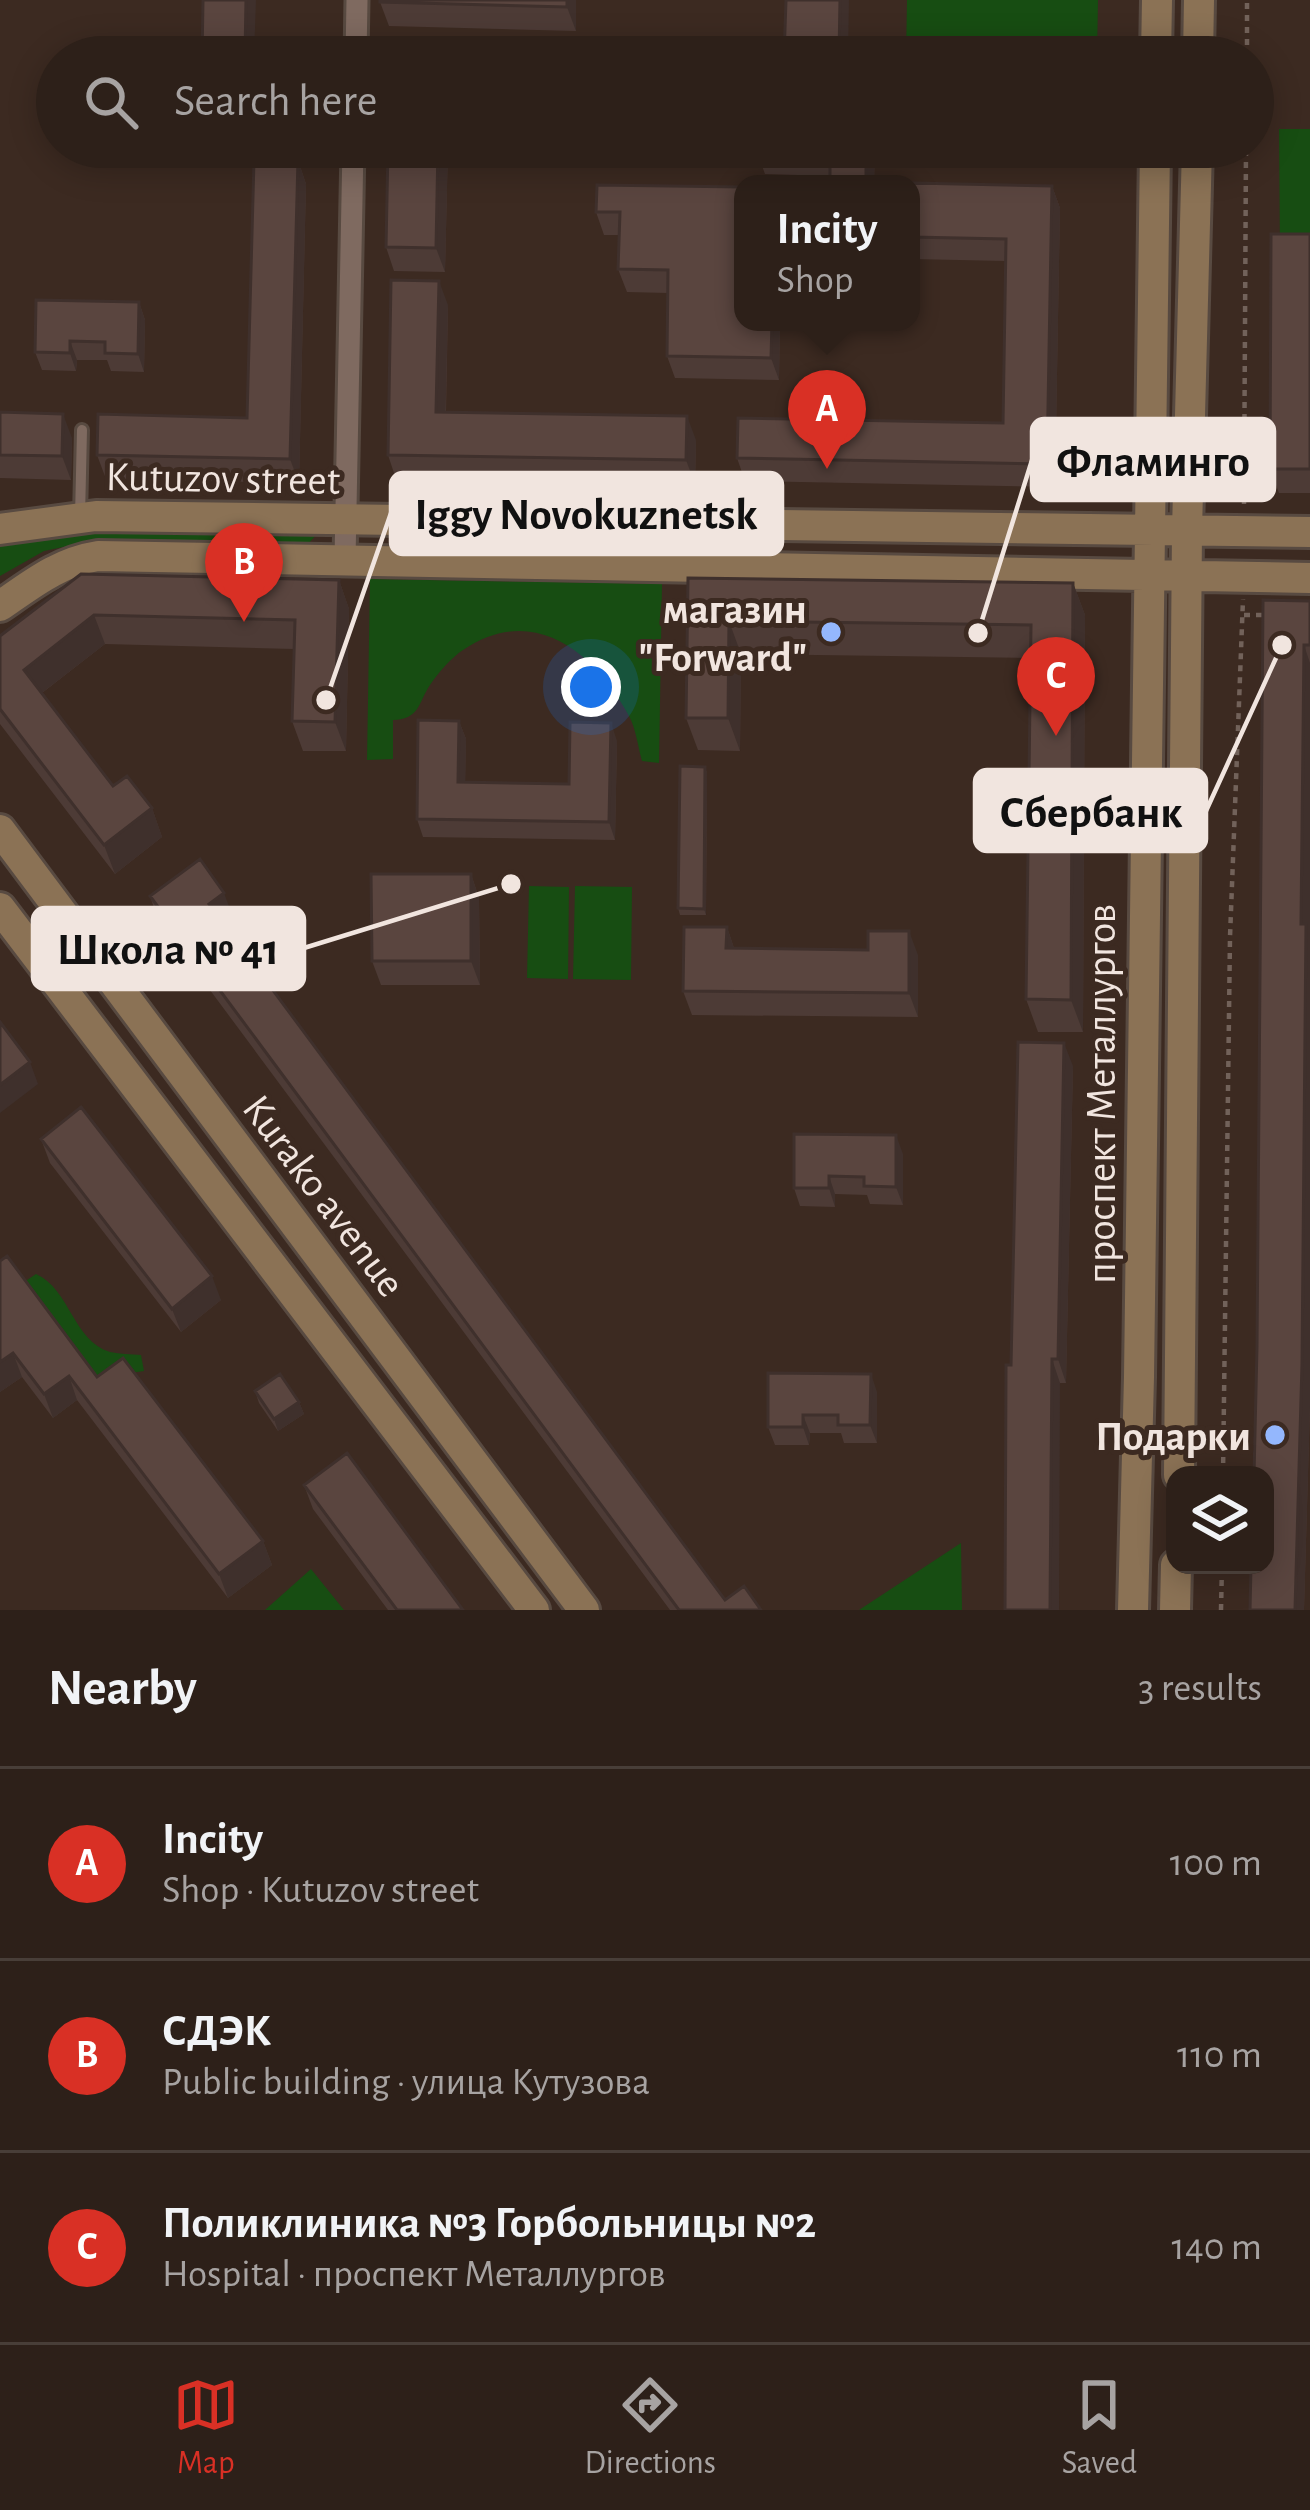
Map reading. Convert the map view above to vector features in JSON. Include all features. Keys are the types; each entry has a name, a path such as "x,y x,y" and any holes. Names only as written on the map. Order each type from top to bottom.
{"main road":[{"path":"1156,36 1157,0"},
{"path":"1198,36 1199,0"},
{"name":"проспект Металлургов","path":"1132,1610 1155,168"},
{"name":"проспект Металлургов","path":"1179,1466 1187,530 1196,168"},
{"name":"Kutuzov street","path":"0,529 80,518 1310,532"},
{"name":"Kutuzov street","path":"0,606 54,568 98,556 1310,578"},
{"name":"Kurako avenue","path":"0,830 584,1610"},
{"name":"Kurako avenue","path":"0,908 534,1610"},
{"path":"1175,1610 1177,1574"}],"street":[{"path":"356,36 357,0"},
{"path":"345,560 353,168"}],"lane":[{"path":"80,518 82,430"}],"path":[{"path":"1247,0 1247,36"},
{"path":"1243,531 1246,168"},
{"path":"1223,1466 1230,937 1244,577"},
{"path":"1243,615 1288,615"},
{"path":"1221,1610 1222,1574"}],"green space":[{"path":"907,0 1098,0 1097,36 906,36"},
{"path":"1279,129 1310,129 1310,256 1280,255"},
{"path":"53,528 313,530 316,535 309,543 92,541 44,551 0,576 0,541"},
{"path":"370,579 662,584 659,763 642,761 629,716 599,672 580,654 537,633 514,631 489,636 454,657 417,709 393,720 393,759 367,760"},
{"path":"529,886 569,887 568,979 527,978"},
{"path":"575,886 632,887 631,980 573,979"},
{"path":"36,1274 57,1291 98,1346 141,1355 144,1371 97,1378 24,1282"},
{"path":"961,1543 962,1610 859,1610"},
{"path":"311,1569 344,1610 265,1610"}],"building":[{"path":"203,0 246,0 245,36 202,36"},
{"path":"567,0 567,7 380,2"},
{"path":"786,0 840,0 839,36 785,36"},
{"path":"254,168 298,168 290,459 97,455 98,414 247,418"},
{"path":"388,168 438,168 436,248 386,247"},
{"path":"830,168 866,168 866,175 830,175"},
{"path":"920,183 1052,186 1047,464 737,458 738,418 1003,423 1006,239 920,237"},
{"path":"597,185 734,187 734,331 772,331 771,358 667,356 668,270 618,269 620,212 596,212"},
{"path":"1271,234 1310,234 1310,469 1270,469"},
{"path":"391,280 439,281 436,412 687,416 686,460 388,455"},
{"path":"36,300 139,302 138,354 105,353 105,342 70,341 70,353 35,352"},
{"path":"0,412 63,414 62,456 0,455"},
{"path":"81,574 339,580 335,722 292,721 295,620 94,615 24,670 113,786 127,776 152,808 104,845 0,709 0,636"},
{"path":"688,578 1073,583 1071,1000 1026,999 1031,625 729,621 728,718 686,718"},
{"path":"1263,600 1310,601 1310,645 1304,645 1302,1364 1295,1610 1250,1610 1251,1574 1274,1574 1274,1466 1254,1466"},
{"path":"418,720 459,721 458,782 569,784 570,722 611,723 609,822 417,819"},
{"path":"680,766 705,767 704,909 678,908"},
{"path":"200,859 224,893 209,904 725,1600 744,1586 761,1610 679,1610 150,896"},
{"path":"371,874 471,874 471,961 372,961"},
{"path":"684,927 727,927 726,948 868,950 868,931 909,931 909,993 683,991"},
{"path":"0,1022 30,1062 0,1085"},
{"path":"1018,1042 1064,1043 1058,1359 1052,1359 1050,1610 1005,1610 1006,1365 1011,1365"},
{"path":"81,1107 212,1276 172,1309 41,1139"},
{"path":"794,1134 896,1135 896,1187 864,1186 864,1177 829,1176 829,1188 794,1188"},
{"path":"7,1256 97,1377 123,1358 263,1541 219,1574 69,1376 44,1394 13,1353 0,1362 0,1261"},
{"path":"768,1373 871,1374 870,1425 838,1425 838,1415 803,1415 803,1427 768,1427"},
{"path":"280,1374 299,1402 274,1419 255,1391"},
{"path":"347,1453 463,1610 397,1610 304,1485"}],"place":[{"name":"Incity","path":"827,469"},
{"name":"СДЭК","path":"244,622"},
{"name":"магазин \"Forward\"","path":"831,632"},
{"name":"Фламинго","path":"978,633"},
{"name":"Сбербанк","path":"1282,645"},
{"name":"Iggy Novokuznetsk","path":"326,700"},
{"name":"Поликлиника №3 Горбольницы №2","path":"1056,736"},
{"name":"Школа № 41","path":"511,884"},
{"name":"Подарки","path":"1275,1435"}]}
